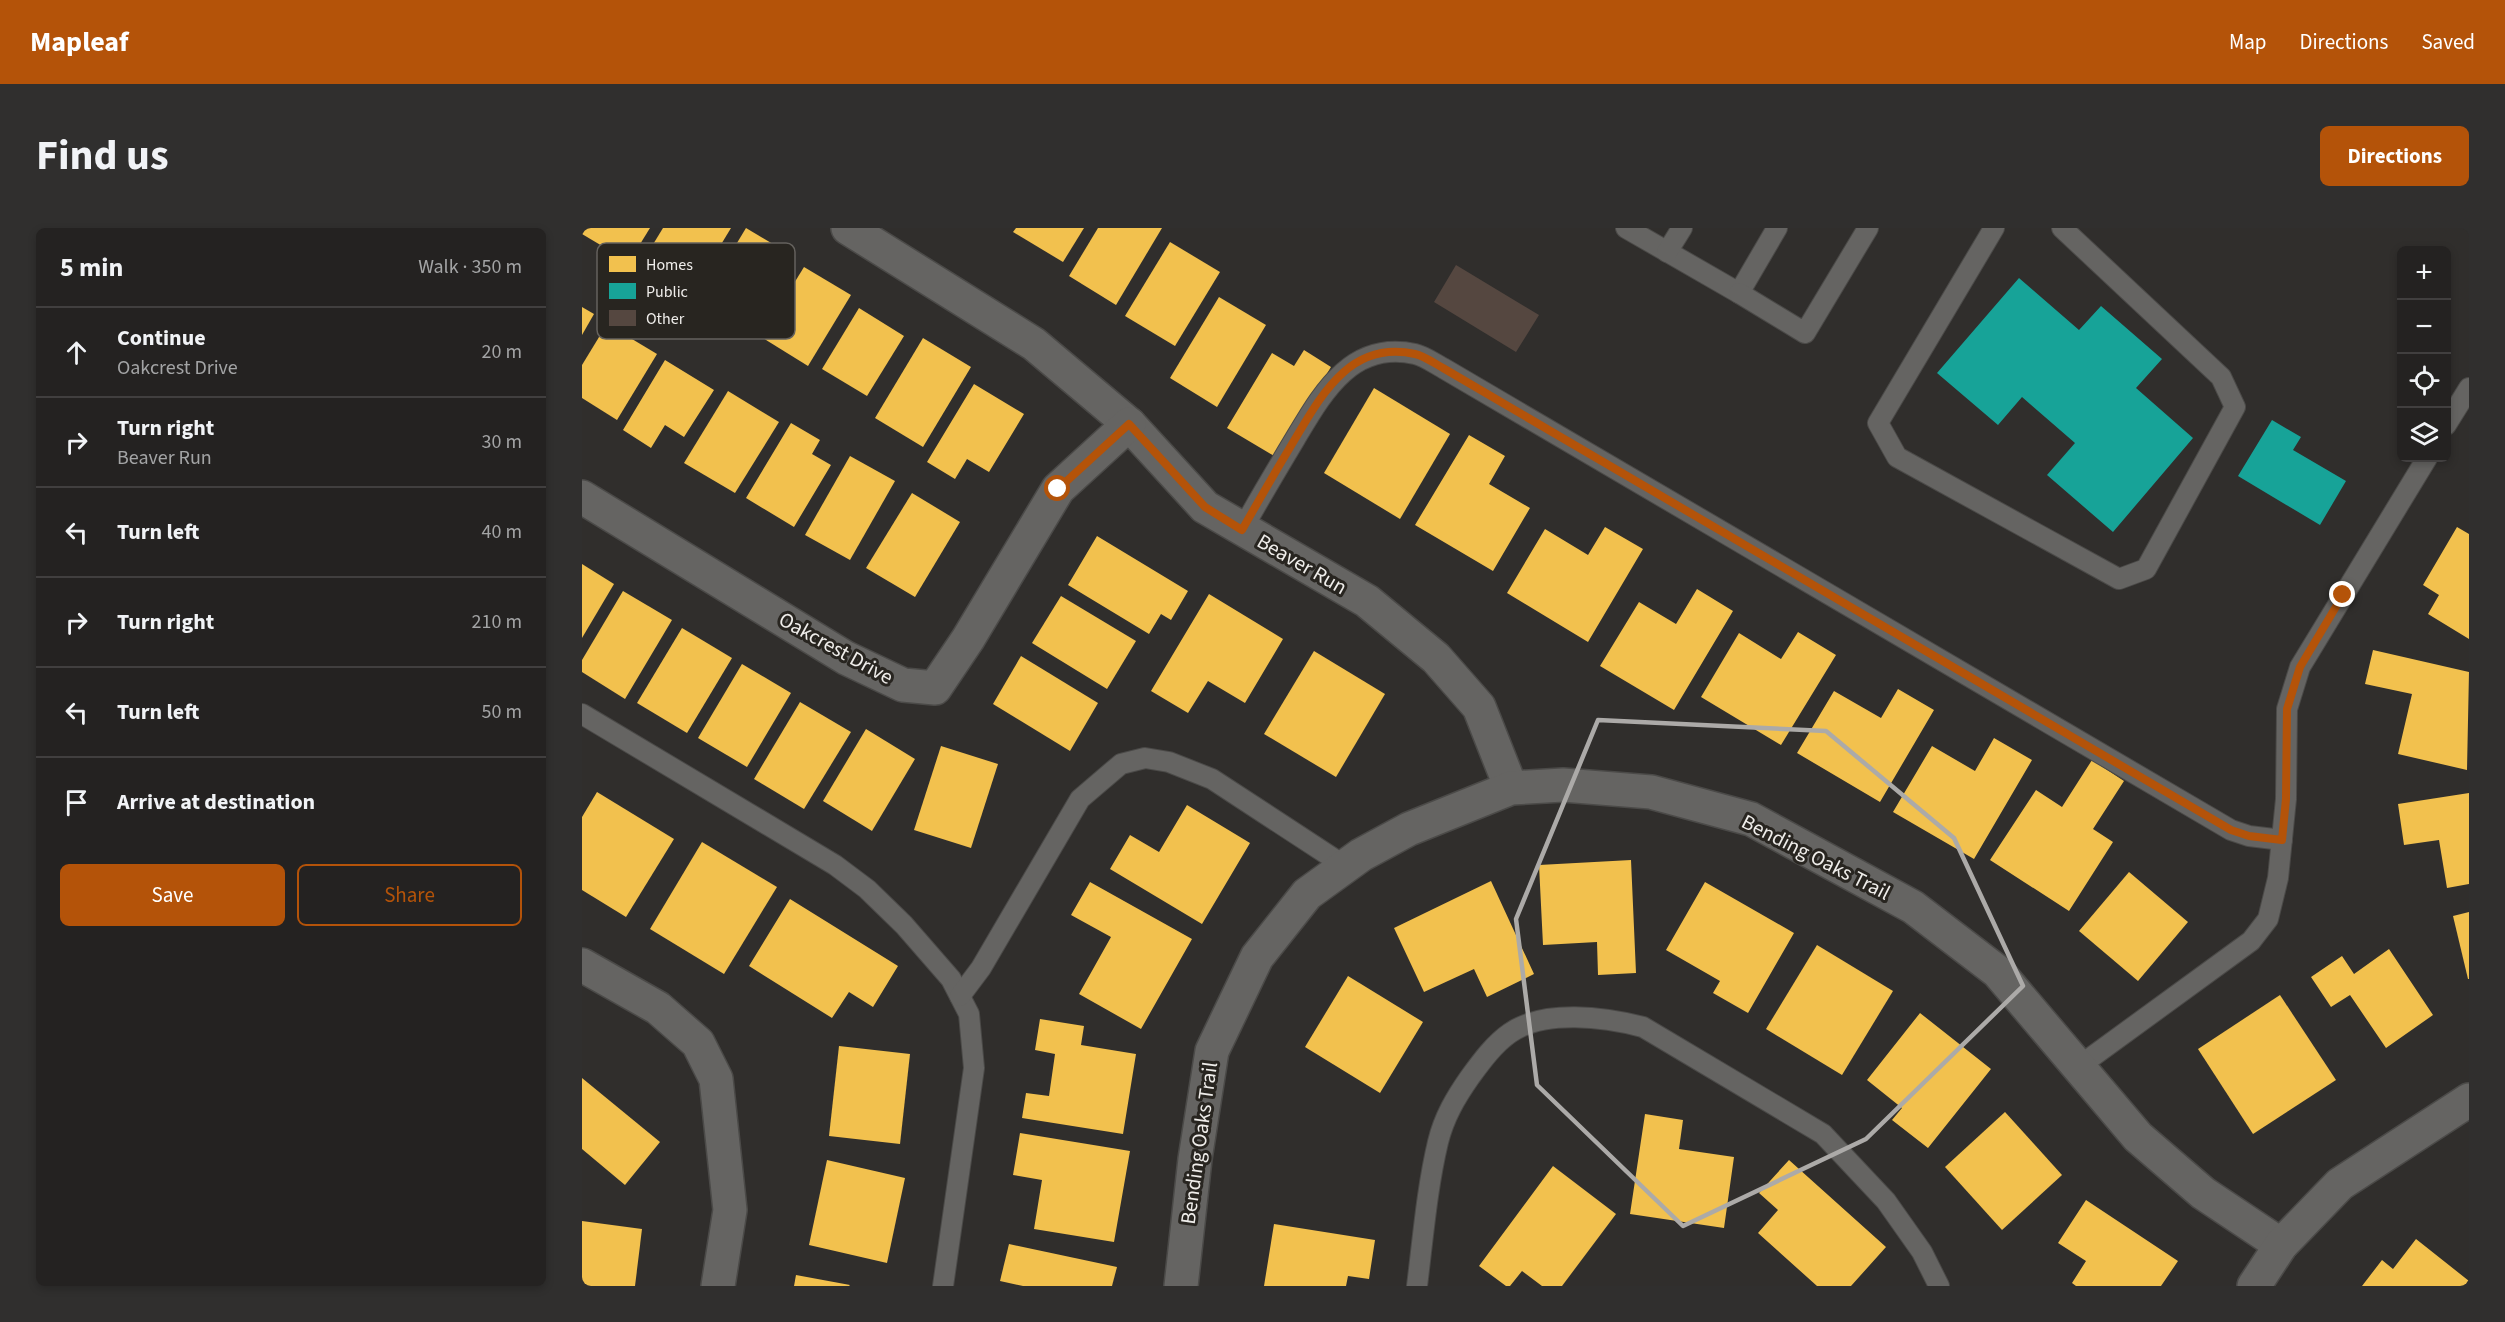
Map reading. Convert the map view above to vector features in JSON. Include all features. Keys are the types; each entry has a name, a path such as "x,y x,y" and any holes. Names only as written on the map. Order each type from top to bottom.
{"street":[{"name":"Beaver Run","path":"848,228 1034,344 1129,424 1205,507 1367,601 1436,658 1479,707 1511,788"},
{"name":"Oakcrest Drive","path":"582,497 846,658 903,685 935,688 974,629 1058,489 1129,424"},
{"name":"Bending Oaks Trail","path":"1181,1286 1195,1160 1212,1051 1257,957 1307,894 1360,855 1408,829 1511,788 1563,784 1651,792 1750,819 1913,907 1998,972 2138,1137 2203,1193 2281,1245"},
{"path":"582,965 658,1008 698,1042 716,1079 730,1210 718,1286"},
{"path":"2254,1286 2281,1245 2340,1184 2469,1100"}],"lane":[{"path":"1626,228 1804,333 1868,228"},
{"path":"1667,252 1682,228"},
{"path":"1739,293 1777,228"},
{"path":"1994,228 1878,423 1897,457 2118,579 2146,569 2235,407 2221,377 2062,228"},
{"path":"1242,530 1323,392 1345,368 1366,358 1387,352 1416,354 2231,830 2249,836 2282,840"},
{"path":"2451,417 2469,388"},
{"path":"2078,1067 2251,941 2268,919 2278,879 2286,799 2287,709 2300,667 2425,462"},
{"path":"582,714 835,865 867,889 904,925 951,979 969,1014 974,1068 943,1286"},
{"path":"960,996 981,968 1080,799 1120,764 1145,758 1169,762 1212,779 1345,867"},
{"path":"1417,1286 1438,1141 1452,1102 1481,1062 1510,1033 1536,1022 1583,1017 1611,1019 1642,1027 1823,1134 1886,1201 1922,1252 1939,1286"}],"highlighted area":[{"path":"1598,720 1826,731 1954,838 2023,986 1866,1139 1683,1226 1537,1085 1516,919"}],"building: Homes":[{"path":"583,228 650,228 641,243 597,243 582,234"},
{"path":"663,228 731,228 722,243 654,243"},
{"path":"746,228 771,243 737,243"},
{"path":"1016,228 1084,228 1063,262 1013,232"},
{"path":"1098,228 1162,228 1116,305 1069,276"},
{"path":"1170,242 1220,272 1175,346 1125,316"},
{"path":"804,267 851,295 808,366 764,339 795,339 795,282"},
{"path":"1219,297 1266,325 1217,407 1170,378"},
{"path":"582,307 594,314 582,335"},
{"path":"859,308 904,336 867,396 822,369"},
{"path":"923,338 971,367 923,447 875,418"},
{"path":"598,339 632,339 657,354 617,420 582,398 582,365"},
{"path":"1304,350 1331,367 1276,457 1227,428 1272,353 1294,366"},
{"path":"665,360 714,390 684,437 665,425 651,448 623,430"},
{"path":"974,384 1024,414 989,472 967,459 955,479 927,462"},
{"path":"1374,388 1450,434 1400,519 1324,473"},
{"path":"728,391 779,422 735,493 684,463"},
{"path":"791,423 820,440 812,454 831,465 794,527 746,498"},
{"path":"1469,435 1505,456 1489,484 1530,508 1493,571 1415,525"},
{"path":"850,456 895,481 850,560 805,535"},
{"path":"912,493 960,522 915,597 866,568"},
{"path":"1605,527 1643,549 1588,642 1507,593 1545,529 1588,555"},
{"path":"2457,527 2469,534 2469,639 2428,614 2439,595 2423,585"},
{"path":"1097,536 1188,591 1171,620 1161,614 1149,634 1068,585"},
{"path":"582,564 614,584 582,638"},
{"path":"1697,589 1733,611 1674,710 1600,666 1639,602 1676,624"},
{"path":"623,591 672,620 625,699 582,672 582,660"},
{"path":"1209,594 1283,639 1245,703 1208,681 1188,713 1151,691"},
{"path":"1061,596 1136,641 1107,689 1032,643"},
{"path":"682,628 732,658 687,733 637,703"},
{"path":"1798,632 1836,655 1781,745 1701,697 1739,633 1781,659"},
{"path":"2373,650 2469,672 2467,770 2398,754 2412,694 2365,684"},
{"path":"1314,651 1385,694 1336,777 1264,734"},
{"path":"1021,656 1098,703 1070,751 993,704"},
{"path":"742,664 791,693 747,767 698,738"},
{"path":"1898,689 1934,710 1880,802 1797,753 1834,691 1881,718"},
{"path":"800,702 851,732 804,809 754,779"},
{"path":"866,729 915,759 872,831 823,801"},
{"path":"1994,738 2032,760 1974,859 1893,812 1932,746 1975,771"},
{"path":"941,746 998,764 971,848 914,830"},
{"path":"2092,760 2124,781 2093,829 2113,842 2069,911 1990,860 2036,790 2062,807"},
{"path":"597,792 674,839 626,917 582,890 582,817"},
{"path":"2469,793 2469,884 2447,888 2439,840 2404,845 2398,804"},
{"path":"1187,805 1250,843 1202,924 1110,869 1130,835 1159,852"},
{"path":"702,842 777,887 724,974 650,929"},
{"path":"1631,860 1636,973 1598,975 1597,942 1543,945 1539,865"},
{"path":"2129,872 2188,922 2138,981 2079,931"},
{"path":"1491,881 1534,974 1487,997 1474,969 1424,992 1394,928"},
{"path":"1090,882 1192,939 1141,1029 1079,994 1111,937 1071,915"},
{"path":"1705,882 1794,933 1748,1013 1713,993 1720,981 1666,950"},
{"path":"790,899 898,966 873,1007 849,992 832,1018 749,966"},
{"path":"2469,912 2469,979 2468,979 2453,916"},
{"path":"1817,945 1893,991 1842,1075 1766,1029"},
{"path":"2389,949 2433,1015 2386,1048 2350,995 2331,1007 2311,977 2342,956 2354,974"},
{"path":"1348,976 1423,1022 1380,1093 1305,1047"},
{"path":"2280,995 2336,1080 2253,1134 2198,1049"},
{"path":"1920,1013 1991,1069 1928,1148 1892,1120 1902,1108 1867,1080"},
{"path":"1040,1019 1084,1026 1081,1045 1136,1054 1123,1134 1022,1118 1026,1093 1049,1096 1055,1054 1035,1050"},
{"path":"839,1046 910,1054 900,1144 829,1136"},
{"path":"582,1078 660,1142 625,1185 582,1149"},
{"path":"2005,1112 2062,1175 2002,1230 1945,1167"},
{"path":"1645,1114 1683,1120 1679,1149 1734,1157 1724,1228 1630,1214"},
{"path":"1020,1133 1130,1151 1114,1242 1034,1229 1042,1180 1013,1175"},
{"path":"827,1160 905,1178 887,1263 809,1245"},
{"path":"1789,1160 1886,1247 1851,1286 1817,1286 1758,1233 1778,1210 1759,1193"},
{"path":"1553,1166 1616,1214 1562,1286 1542,1286 1522,1271 1510,1286 1506,1286 1479,1266"},
{"path":"2086,1200 2178,1261 2161,1286 2076,1286 2072,1283 2086,1261 2058,1243"},
{"path":"582,1221 642,1229 635,1286 582,1286"},
{"path":"1274,1224 1375,1240 1369,1279 1348,1276 1346,1286 1264,1286"},
{"path":"2416,1239 2469,1281 2465,1286 2362,1286 2382,1260 2393,1269"},
{"path":"1009,1244 1117,1267 1112,1286 1023,1286 1000,1281"},
{"path":"796,1275 850,1285 794,1286"}],"building: Public":[{"path":"2019,278 2079,330 2101,306 2162,359 2136,388 2193,438 2113,532 2047,475 2075,443 2022,397 1998,425 1937,373"},
{"path":"2272,420 2301,437 2293,450 2346,481 2320,525 2238,476"}],"building: Other":[{"path":"1456,265 1539,315 1516,352 1434,302"}],"route":[{"path":"1058,489 1129,424 1205,507 1242,530 1323,392 1345,368 1366,358 1387,352 1416,354 2231,830 2249,836 2282,840 2286,799 2287,709 2300,667 2343,595"}]}
